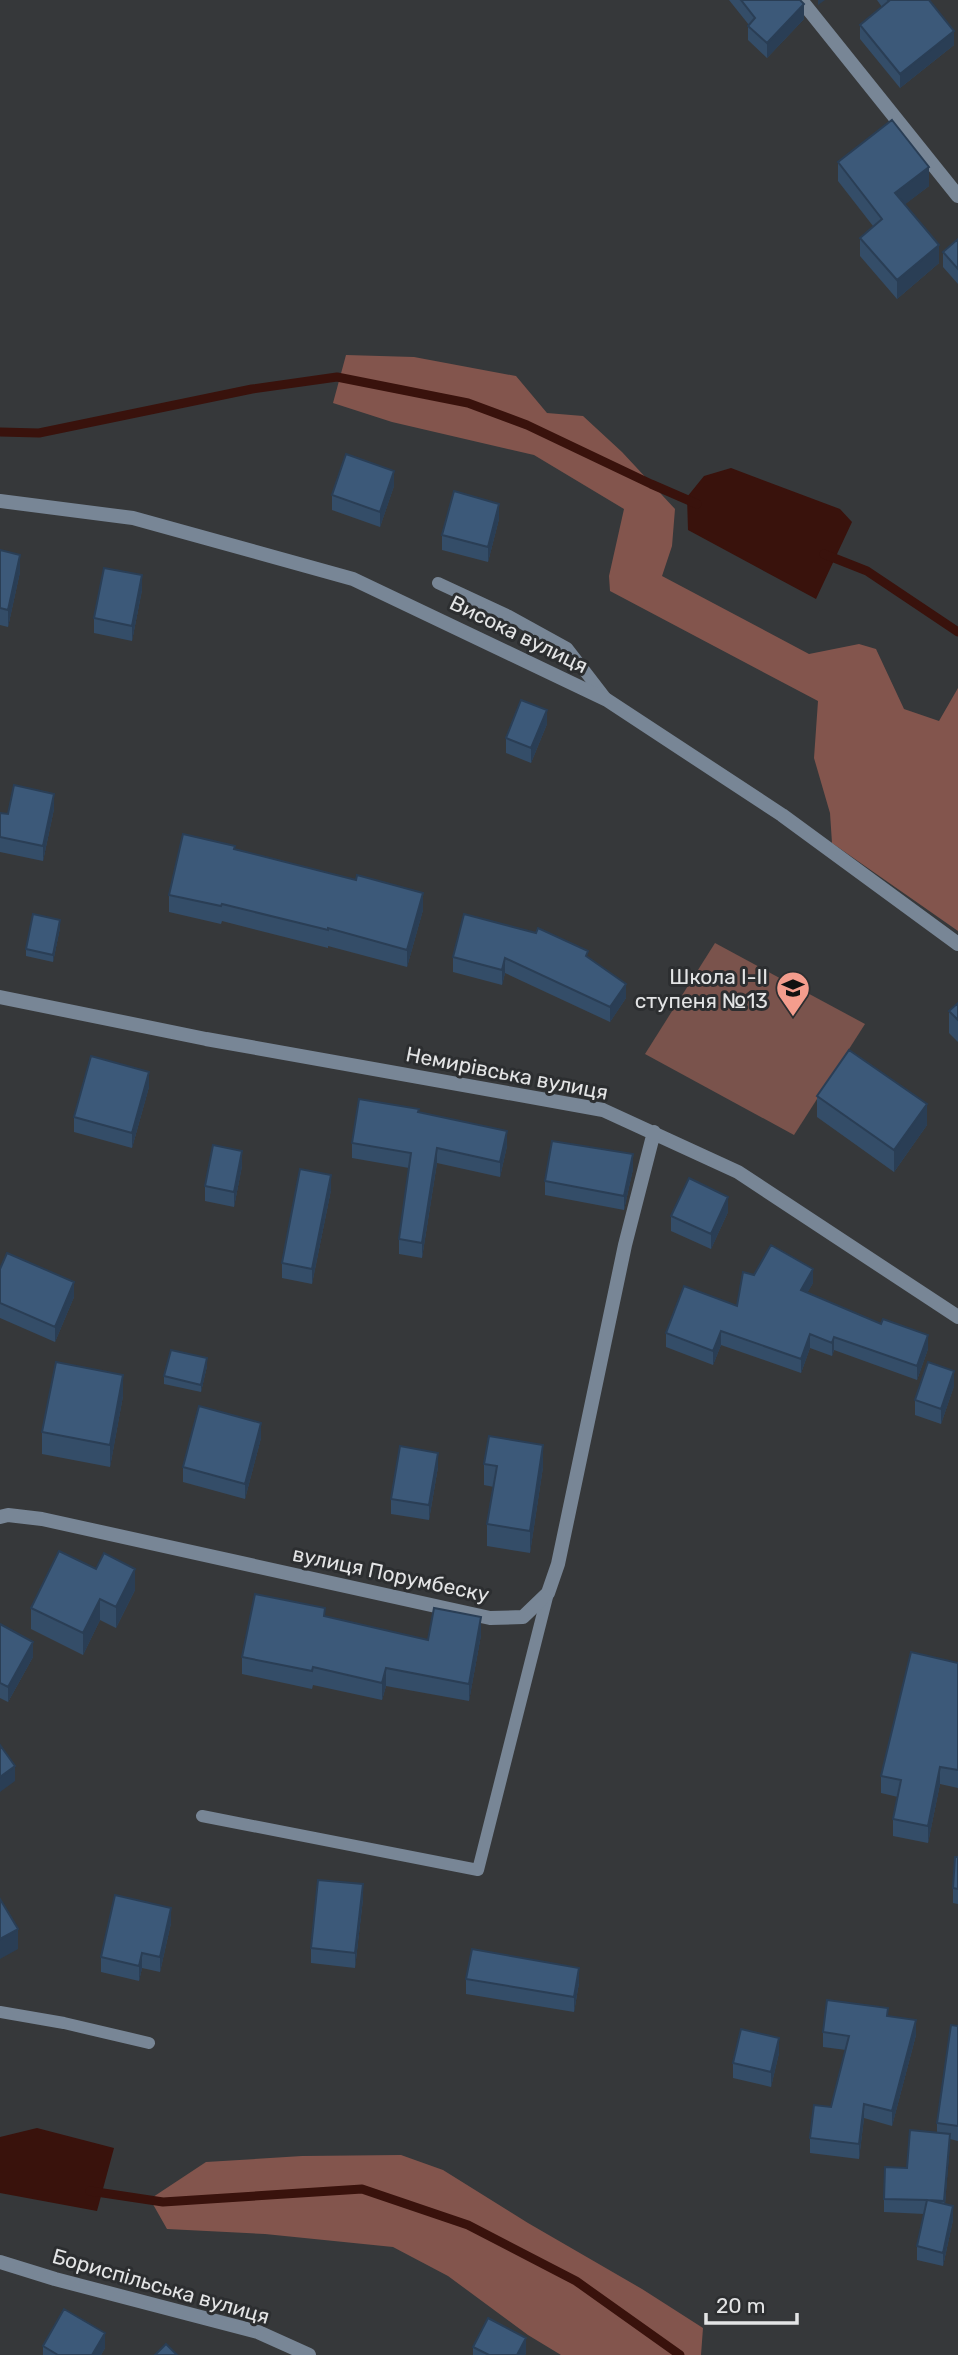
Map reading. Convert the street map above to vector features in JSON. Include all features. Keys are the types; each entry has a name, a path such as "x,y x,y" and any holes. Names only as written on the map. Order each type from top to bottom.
{"street":[{"path":"801,0 958,196"},
{"name":"Висока вулиця","path":"0,501 134,518 354,579 607,700 782,815 958,944"},
{"name":"Немирівська вулиця","path":"0,997 206,1039 603,1110 738,1172 958,1317"},
{"name":"вулиця Порумбеску","path":"0,1517 8,1515 43,1520 490,1618 523,1617 548,1593 558,1564 625,1245 654,1132"},
{"name":"Бориспільська вулиця","path":"0,2262 258,2332 309,2355"}],"lane":[{"path":"438,583 509,616 567,648 607,700"},
{"path":"202,1816 478,1870 548,1593"},
{"path":"0,2012 64,2023 149,2043"}],"shaded area":[{"path":"346,355 414,357 516,376 547,413 583,416 622,452 675,509 672,546 662,576 809,654 859,644 876,649 904,709 939,721 958,688 958,931 832,843 830,813 814,758 818,701 610,591 609,576 624,509 534,455 392,422 333,403"},
{"path":"731,468 840,509 852,522 816,599 688,530 687,497 704,476"},
{"path":"715,943 865,1024 794,1135 645,1054"},
{"path":"37,2128 114,2148 97,2211 0,2193 0,2137"},
{"path":"401,2155 443,2170 703,2328 701,2355 561,2355 528,2335 448,2276 393,2247 265,2234 167,2229 150,2199 206,2162 302,2156"}],"building":[{"path":"741,0 800,0 804,4 767,43 748,26 755,18"},
{"path":"888,0 929,0 954,31 900,74 860,25"},
{"path":"892,120 929,167 895,193 939,245 897,280 860,238 882,219 838,162"},
{"path":"958,239 958,269 943,252"},
{"path":"346,454 394,471 380,512 332,495"},
{"path":"454,491 499,504 488,547 442,535"},
{"path":"0,550 20,555 8,610 0,608"},
{"path":"104,568 142,575 132,626 94,618"},
{"path":"521,700 547,710 531,748 506,738"},
{"path":"14,785 54,794 43,846 0,837 0,813 8,814"},
{"path":"183,834 356,880 357,875 423,893 407,950 328,928 169,895"},
{"path":"33,914 60,920 53,955 26,949"},
{"path":"464,914 536,933 538,928 588,951 586,956 626,984 610,1007 505,958 502,970 453,957"},
{"path":"958,1003 958,1020 949,1011"},
{"path":"849,1050 927,1104 894,1150 817,1096"},
{"path":"91,1056 149,1072 132,1133 74,1117"},
{"path":"359,1099 419,1109 418,1112 507,1131 500,1162 437,1148 422,1243 399,1239 411,1153 352,1143"},
{"path":"552,1141 633,1154 624,1196 545,1181"},
{"path":"213,1145 242,1151 234,1192 205,1186"},
{"path":"300,1169 331,1175 312,1269 282,1263"},
{"path":"689,1178 728,1197 711,1234 671,1216"},
{"path":"771,1245 813,1269 801,1290 881,1324 883,1319 928,1335 917,1366 834,1337 832,1343 810,1334 801,1359 721,1331 713,1351 666,1333 684,1286 737,1306 743,1272 754,1275"},
{"path":"7,1253 74,1282 55,1327 0,1303 0,1269"},
{"path":"171,1350 207,1358 201,1385 164,1376"},
{"path":"56,1362 123,1375 110,1445 42,1432"},
{"path":"928,1362 954,1371 941,1409 915,1400"},
{"path":"199,1406 261,1423 245,1484 183,1467"},
{"path":"489,1436 543,1445 530,1531 487,1524 497,1466 484,1464"},
{"path":"400,1446 438,1453 429,1505 391,1499"},
{"path":"59,1551 96,1569 104,1553 135,1569 116,1607 100,1599 83,1633 31,1608"},
{"path":"255,1594 325,1608 324,1616 428,1640 434,1608 481,1617 469,1684 386,1668 382,1683 313,1667 312,1671 242,1657"},
{"path":"0,1624 33,1642 8,1687 0,1683"},
{"path":"911,1652 958,1663 958,1770 940,1767 928,1826 893,1819 901,1780 881,1776"},
{"path":"0,1745 15,1766 0,1777"},
{"path":"955,1857 958,1857 958,1889 953,1888"},
{"path":"318,1880 363,1884 355,1953 311,1948"},
{"path":"115,1895 171,1908 160,1957 142,1953 139,1966 101,1957"},
{"path":"0,1899 18,1929 0,1939"},
{"path":"472,1949 579,1968 574,1997 466,1979"},
{"path":"827,2000 888,2008 887,2016 916,2020 892,2111 864,2104 859,2144 810,2138 814,2105 831,2107 849,2036 823,2032"},
{"path":"951,2025 958,2026 958,2126 937,2123"},
{"path":"741,2029 779,2038 771,2072 733,2063"},
{"path":"910,2130 950,2134 944,2201 928,2200 953,2206 943,2253 917,2246 927,2200 884,2199 885,2167 907,2168"},
{"path":"64,2309 105,2333 92,2355 58,2355 43,2346"},
{"path":"488,2318 526,2338 517,2355 489,2355 473,2347"},
{"path":"166,2344 177,2355 155,2355"}],"waterway":[{"path":"0,432 39,433 252,389 337,377 468,403 527,425 697,504"},
{"path":"824,554 867,571 958,632"},
{"path":"90,2191 163,2202 362,2189 468,2225 576,2281 680,2355"}],"place":[{"name":"Школа I-II ступеня №13","path":"793,1018"}]}
